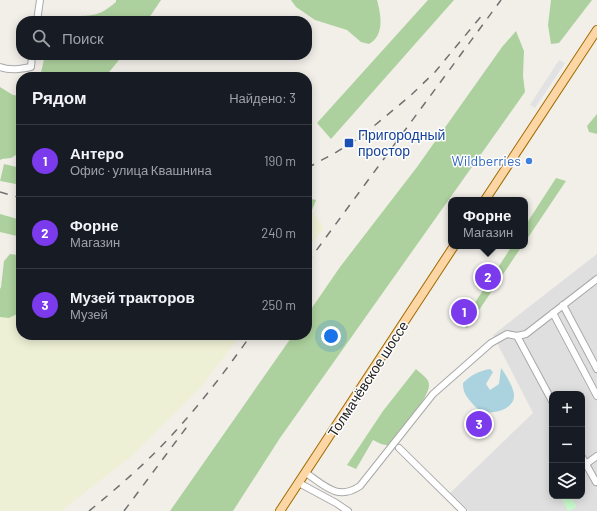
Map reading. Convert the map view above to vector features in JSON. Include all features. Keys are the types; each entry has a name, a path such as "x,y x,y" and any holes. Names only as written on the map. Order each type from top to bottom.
{"main road":[{"path":"486,197 597,30"},
{"name":"Толмачёвское шоссе","path":"280,511 452,249"}],"street":[{"path":"38,16 40,0"},
{"path":"0,67 20,69 31,67 32,60"},
{"path":"306,473 330,490 341,493 352,491 360,486 433,394 491,343 507,334 517,336 526,334 596,281"},
{"path":"563,305 597,369"},
{"path":"553,313 597,396"},
{"path":"517,336 549,395"},
{"path":"576,356 587,350"},
{"path":"399,448 463,511"},
{"path":"596,482 586,464 597,456"},
{"path":"299,483 348,511"}],"shaded area":[{"path":"559,60 565,63 535,108 530,105"},
{"path":"597,254 597,511 469,511 450,493 533,413 493,335"}],"green space":[{"path":"116,0 161,0 150,16 82,16 100,13 116,2"},
{"path":"291,0 377,0 380,12 380,30 378,35 369,44 361,42 347,30 315,20 312,16 309,16 296,7"},
{"path":"428,0 454,0 331,139 317,123"},
{"path":"551,0 592,0 559,43 551,44 548,25"},
{"path":"516,31 524,51 523,76 525,92 451,197 448,197 448,201 280,438 233,511 170,511 290,340 312,340 312,308 340,267 417,167 502,47"},
{"path":"44,60 119,60 109,72 41,72"},
{"path":"0,87 16,95 16,155 11,158 0,160"},
{"path":"597,114 597,134 589,132 587,126"},
{"path":"4,164 16,167 16,184 0,181"},
{"path":"556,178 566,181 528,238 528,221"},
{"path":"312,199 316,200 312,210"},
{"path":"312,210 324,228 312,243"},
{"path":"0,214 16,219 16,236 0,232"},
{"path":"510,249 520,249 467,328 461,324"},
{"path":"10,254 16,255 16,314 9,318 0,317 0,289 4,261"},
{"path":"16,314 16,340 237,340 200,388 128,459 61,511 0,511 0,317 9,318"},
{"path":"416,369 427,379 429,386 424,399 412,416 390,446 373,440 356,469 347,465 383,411"},
{"path":"562,499 573,499 577,507 568,511"}],"water":[{"path":"501,368 513,389 513,400 508,407 500,411 481,411 467,397 464,391 463,383 475,374 490,369 493,372 486,384 490,390 499,384"}],"railway":[{"path":"312,256 501,0"},
{"path":"312,165 362,136 410,96 435,72 483,14"},
{"path":"0,192 16,197"},
{"path":"89,511 159,449 208,393 247,340"},
{"path":"124,511 189,424"}],"place":[{"name":"Пригородный простор","path":"349,143"},
{"name":"Wildberries","path":"529,161"},
{"name":"Форне","path":"488,277"},
{"name":"Антеро","path":"464,312"},
{"name":"Музей тракторов","path":"479,424"}]}
